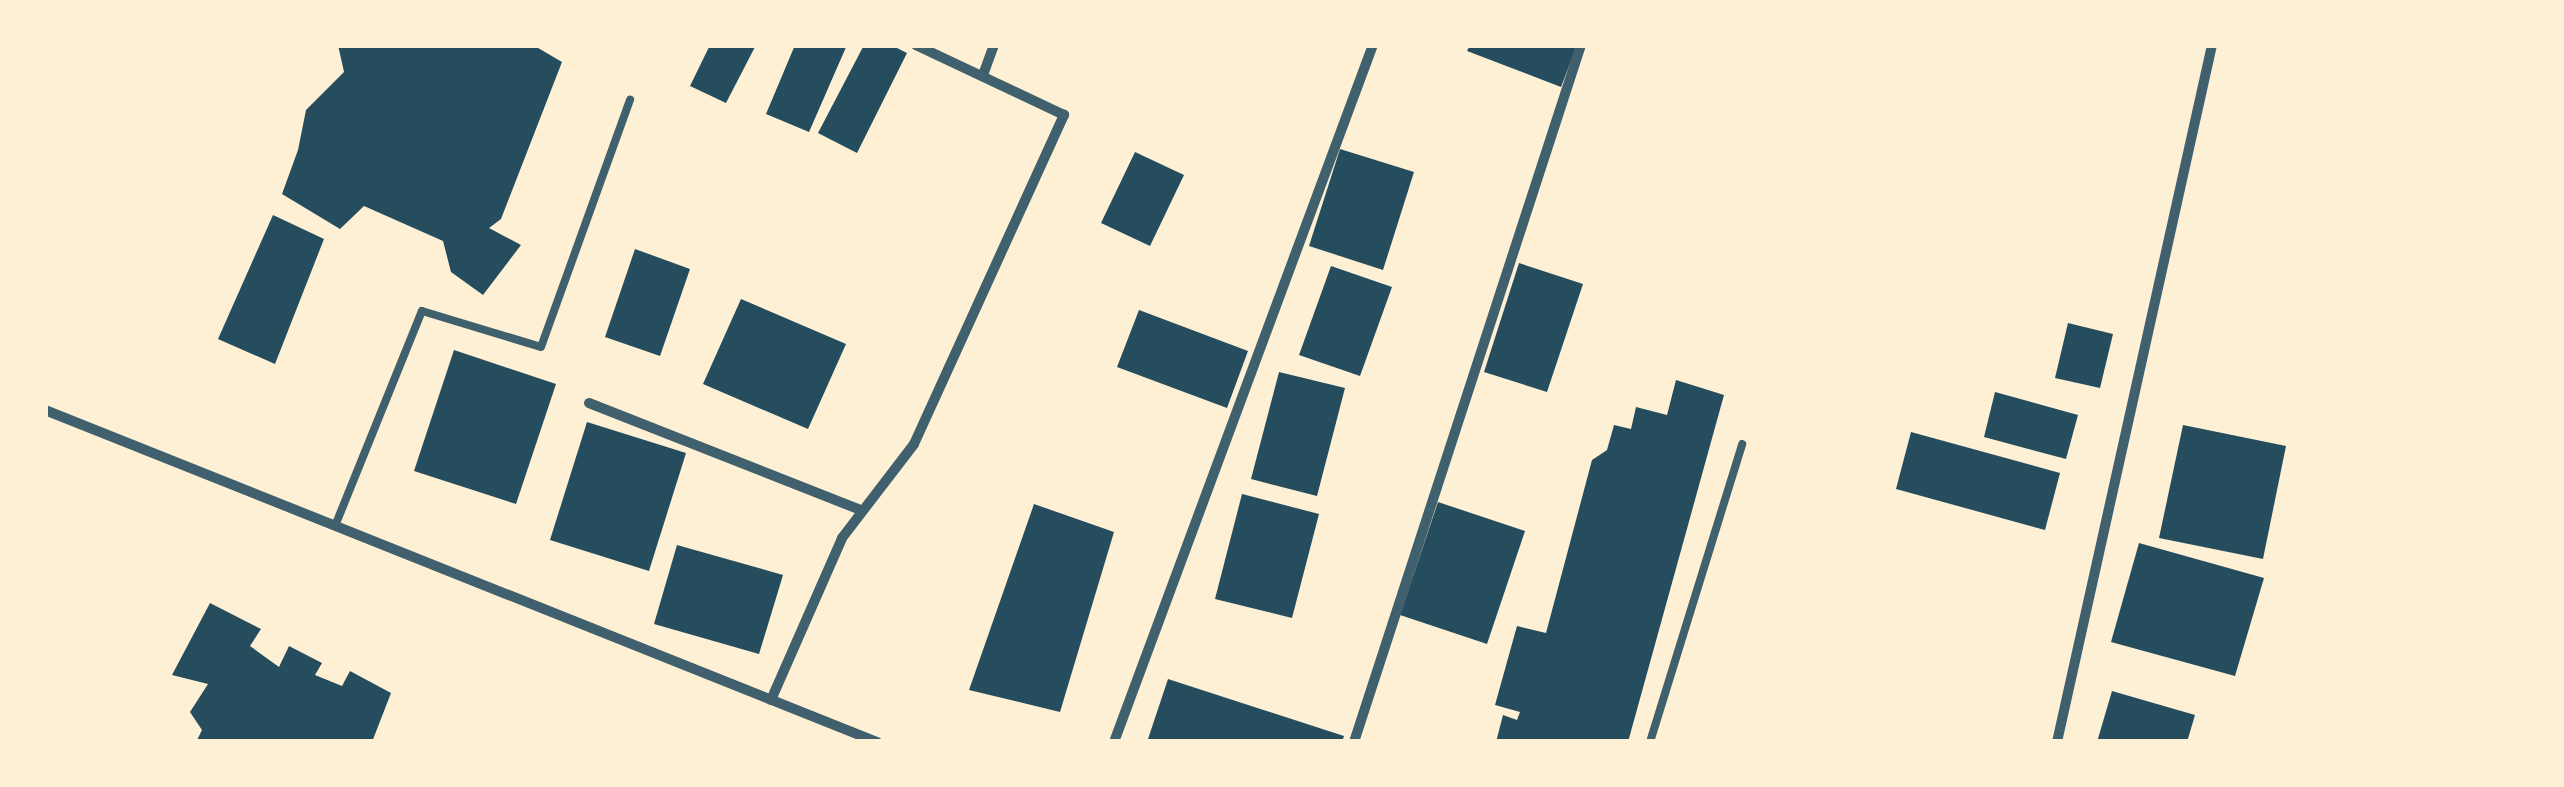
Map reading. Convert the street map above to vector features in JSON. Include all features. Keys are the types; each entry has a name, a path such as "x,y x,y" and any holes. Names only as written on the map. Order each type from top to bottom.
{"street":[{"path":"771,700 842,538 914,444 1064,114 916,45"},
{"path":"983,75 994,45"},
{"path":"1114,742 1373,45"},
{"path":"1354,742 1582,45"},
{"path":"2057,742 2212,45"},
{"path":"589,403 860,510"},
{"path":"45,410 877,742"}],"lane":[{"path":"335,526 422,311 541,347 630,100"},
{"path":"1650,742 1742,444"}],"building":[{"path":"338,45 533,45 562,62 501,219 489,228 521,245 483,295 451,272 443,241 364,206 340,229 282,194 298,150 306,110 344,72"},
{"path":"710,45 756,45 726,103 690,86"},
{"path":"795,45 847,45 809,132 766,114"},
{"path":"864,45 891,45 907,53 857,153 818,133"},
{"path":"1470,45 1577,45 1561,87 1467,51"},
{"path":"1340,149 1414,172 1383,270 1309,246"},
{"path":"1135,152 1184,175 1150,246 1101,223"},
{"path":"273,215 324,239 275,364 218,339"},
{"path":"635,249 690,269 660,356 605,337"},
{"path":"1519,263 1583,284 1547,392 1484,372"},
{"path":"1331,266 1392,287 1360,376 1299,355"},
{"path":"741,299 846,344 808,429 703,384"},
{"path":"1139,310 1248,351 1227,408 1117,367"},
{"path":"2068,323 2113,334 2100,388 2055,378"},
{"path":"454,350 556,384 516,504 414,471"},
{"path":"1279,372 1345,388 1317,496 1251,479"},
{"path":"1676,380 1724,395 1628,742 1496,742 1503,715 1517,720 1520,712 1495,705 1517,626 1546,633 1592,460 1607,450 1614,425 1631,429 1636,407 1667,415"},
{"path":"1995,392 2078,415 2066,459 1984,437"},
{"path":"587,422 686,453 649,571 550,540"},
{"path":"2183,425 2286,446 2263,559 2159,538"},
{"path":"1911,432 2060,473 2045,530 1896,489"},
{"path":"1242,494 1319,514 1292,618 1215,599"},
{"path":"1438,502 1525,531 1487,644 1400,615"},
{"path":"1034,504 1114,532 1060,712 969,690"},
{"path":"2139,543 2264,578 2235,676 2111,642"},
{"path":"677,545 783,575 759,654 654,624"},
{"path":"210,603 261,629 250,646 279,667 289,646 322,663 315,675 342,686 350,671 391,693 372,742 196,742 202,730 190,712 208,684 172,675"},
{"path":"1168,679 1344,736 1342,742 1147,742"},
{"path":"2112,691 2195,715 2187,742 2097,742"}]}
